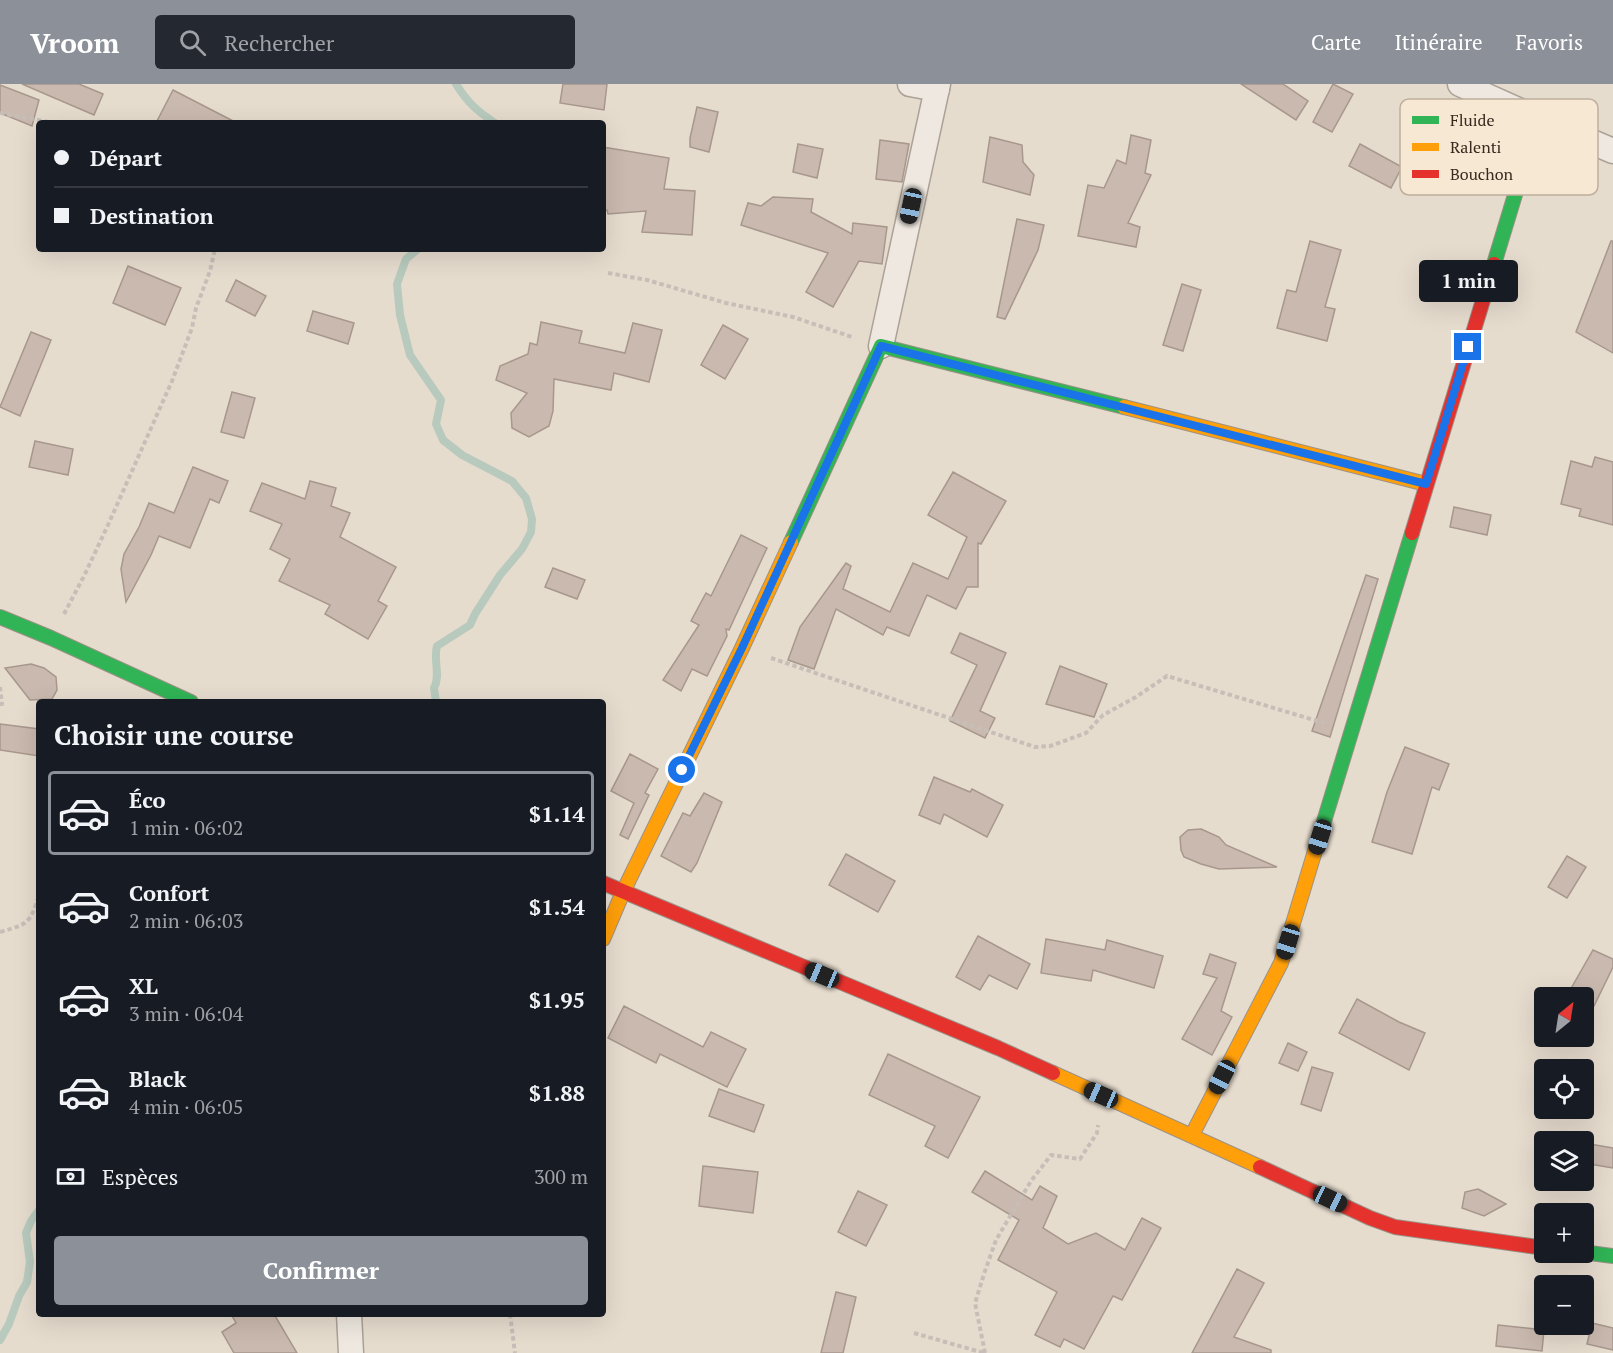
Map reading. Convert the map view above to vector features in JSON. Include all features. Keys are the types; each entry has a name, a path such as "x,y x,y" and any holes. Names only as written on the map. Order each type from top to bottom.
{"street":[{"path":"606,932 623,892 742,648 881,346 937,87 910,84"},
{"path":"1460,84 1493,99"},
{"path":"1598,145 1613,151"},
{"path":"1192,1135 1281,963 1515,195"},
{"path":"881,346 1426,484"},
{"path":"0,617 184,699"},
{"path":"606,884 998,1048 1370,1218 1395,1227 1534,1246"},
{"path":"1594,1254 1613,1256"},
{"path":"349,1317 350,1352"}],"path":[{"path":"0,113 38,120"},
{"path":"51,639 108,525 172,381 192,328 214,252"},
{"path":"608,273 647,280 726,303 793,317 881,346"},
{"path":"742,648 1035,747 1050,746 1086,733 1103,715 1136,697 1167,676 1352,732"},
{"path":"0,687 2,704 0,704"},
{"path":"0,932 23,925 32,916 36,905"},
{"path":"914,1333 985,1353 975,1303 996,1240 1031,1181 1051,1155 1080,1159 1097,1133 1101,1095"},
{"path":"510,1317 515,1353"}],"building":[{"path":"22,84 79,84 103,94 94,115"},
{"path":"563,84 607,84 604,110 560,103"},
{"path":"1241,84 1283,84 1308,101 1296,120"},
{"path":"1333,84 1353,94 1332,132 1313,122"},
{"path":"0,85 39,100 32,126 0,113"},
{"path":"173,90 231,120 158,120"},
{"path":"697,107 718,112 709,152 690,147"},
{"path":"1131,135 1151,140 1145,173 1151,175 1128,223 1140,227 1136,247 1078,236 1088,185 1104,188 1117,160 1126,164"},
{"path":"990,137 1022,145 1023,162 1034,175 1030,195 983,182"},
{"path":"880,140 909,144 902,182 876,179"},
{"path":"798,144 823,149 817,178 793,172"},
{"path":"1360,144 1400,166 1400,171 1391,188 1349,166"},
{"path":"606,148 669,158 664,189 695,191 692,235 642,232 646,211 608,214"},
{"path":"773,197 813,199 811,212 852,234 853,223 887,227 882,264 859,261 833,307 806,292 828,253 741,225 748,203 761,206"},
{"path":"1017,219 1044,225 1038,250 1005,319 997,317"},
{"path":"1310,241 1341,250 1325,307 1335,309 1327,341 1277,328 1287,290 1296,292"},
{"path":"1611,241 1613,241 1613,353 1576,332"},
{"path":"128,266 181,288 165,325 113,303"},
{"path":"236,280 266,296 255,316 226,301"},
{"path":"1182,284 1201,290 1183,351 1163,345"},
{"path":"313,311 354,323 348,344 307,331"},
{"path":"541,322 582,331 579,343 625,353 633,323 662,330 649,382 614,373 611,390 554,379 553,411 549,426 529,437 512,428 511,413 527,393 496,380 500,366 528,354 530,343 537,345"},
{"path":"723,325 748,339 725,379 701,365"},
{"path":"31,332 51,340 20,416 0,407"},
{"path":"232,392 255,398 244,438 221,432"},
{"path":"35,441 73,449 68,475 29,467"},
{"path":"1595,457 1613,462 1613,525 1579,516 1581,509 1561,504 1571,461 1592,467"},
{"path":"193,467 228,481 219,503 210,499 190,548 159,536 126,602 121,569 124,554 149,503 174,513"},
{"path":"953,472 1006,501 981,544 978,543 978,587 967,587 956,609 927,595 909,636 887,627 883,635 836,609 814,669 788,660 800,627 846,563 851,566 843,589 890,612 913,563 948,579 967,537 928,515"},
{"path":"310,481 336,488 331,506 350,513 340,537 396,567 378,601 387,606 368,639 325,614 330,605 279,581 290,559 270,549 282,524 250,511 262,483 305,499"},
{"path":"1454,507 1491,515 1487,535 1450,527"},
{"path":"741,535 767,548 729,630 726,629 727,636 707,676 692,669 681,691 663,680 699,625 691,621 706,593 711,596"},
{"path":"553,568 585,580 577,599 545,587"},
{"path":"1366,575 1378,579 1330,737 1312,731"},
{"path":"960,633 1006,653 980,711 995,718 985,738 950,721 977,665 951,653"},
{"path":"31,664 44,668 56,677 57,690 52,699 30,700 5,668"},
{"path":"1060,666 1107,684 1094,717 1046,704"},
{"path":"0,724 36,729 36,756 0,750"},
{"path":"1405,747 1449,764 1439,790 1432,787 1412,854 1372,842 1387,792"},
{"path":"630,754 658,769 645,793 649,795 628,839 620,835 634,803 611,791"},
{"path":"934,777 970,792 972,789 1003,805 987,837 944,814 940,824 919,815"},
{"path":"704,793 722,802 697,863 691,872 661,856 683,813 690,816"},
{"path":"1201,829 1219,837 1226,845 1277,867 1219,869 1184,857 1180,837 1188,830"},
{"path":"846,854 895,881 878,912 829,885"},
{"path":"1567,856 1586,867 1567,898 1548,887"},
{"path":"978,936 1030,964 1017,989 989,975 980,990 956,977"},
{"path":"1046,939 1105,950 1107,940 1163,956 1154,988 1093,970 1091,981 1041,973"},
{"path":"1593,950 1613,959 1613,967 1594,1006 1594,987 1572,987"},
{"path":"1210,954 1236,963 1221,1011 1232,1017 1212,1055 1182,1039 1217,978 1203,974"},
{"path":"1357,999 1425,1033 1409,1070 1339,1033"},
{"path":"624,1006 703,1047 711,1032 746,1049 727,1087 660,1054 656,1063 608,1038"},
{"path":"1288,1043 1307,1052 1298,1071 1279,1063"},
{"path":"888,1054 980,1097 948,1158 925,1146 935,1126 869,1095"},
{"path":"1312,1067 1333,1073 1321,1111 1301,1104"},
{"path":"719,1089 764,1105 754,1132 709,1116"},
{"path":"1594,1145 1613,1148 1613,1168 1594,1165"},
{"path":"703,1166 758,1172 753,1213 699,1206"},
{"path":"985,1171 1032,1200 1040,1186 1057,1196 1043,1228 1068,1244 1096,1233 1125,1250 1142,1218 1161,1228 1122,1300 1113,1296 1084,1349 1064,1339 1060,1347 1035,1335 1057,1292 998,1260 1019,1220 972,1192"},
{"path":"1478,1189 1506,1204 1484,1216 1462,1208 1465,1192"},
{"path":"858,1191 887,1205 866,1246 838,1232"},
{"path":"1237,1269 1264,1283 1234,1337 1271,1350 1271,1353 1192,1353"},
{"path":"836,1292 856,1297 843,1353 821,1353"},
{"path":"233,1317 276,1317 297,1353 234,1353 222,1332 236,1323"},
{"path":"1594,1323 1613,1328 1613,1350 1587,1344 1589,1335 1594,1335"},
{"path":"1498,1325 1534,1329 1534,1335 1544,1335 1542,1351 1496,1346"}],"waterway":[{"path":"456,84 473,106 491,120"},
{"path":"414,252 406,259 397,284 400,315 410,355 441,400 436,424 443,440 462,455 512,481 526,498 532,519 531,532 522,549 500,575 470,625 437,646 437,678 434,688 436,699"},
{"path":"0,1340 27,1282 30,1262 26,1233 36,1214"}],"traffic: fast":[{"path":"1494,264 1515,195"},
{"path":"791,542 881,346 1124,407"},
{"path":"1318,841 1412,533"},
{"path":"0,617 184,699"},
{"path":"1594,1254 1613,1256"}],"traffic: slow":[{"path":"1124,407 1426,484"},
{"path":"606,932 791,542"},
{"path":"1192,1135 1281,963 1318,841"},
{"path":"1053,1073 1260,1167"}],"traffic: jam":[{"path":"1412,533 1494,264"},
{"path":"606,884 1053,1073"},
{"path":"1260,1167 1370,1218 1395,1227 1534,1246"}],"route":[{"path":"682,770 742,648 881,346 1426,484 1468,347"}]}
